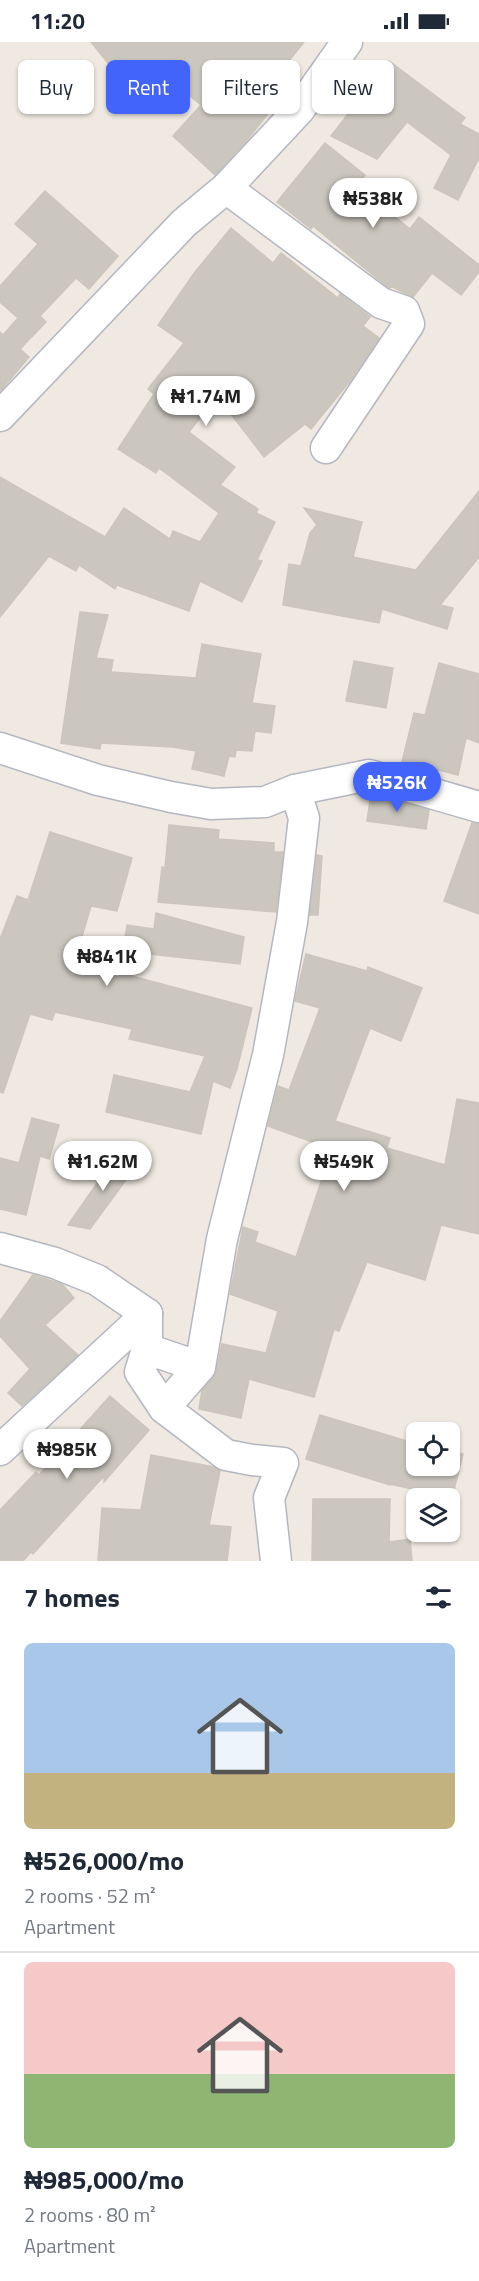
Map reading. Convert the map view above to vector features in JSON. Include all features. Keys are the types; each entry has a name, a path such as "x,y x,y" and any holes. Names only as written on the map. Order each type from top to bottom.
{"street":[{"path":"0,416 184,223 226,188 299,110 347,42"},
{"path":"226,188 381,303 404,311 409,324 326,448"},
{"path":"0,748 98,780 211,804 265,802 295,790 369,776 479,807"},
{"path":"164,1408 200,1368 222,1239 268,1054 292,922 304,818 295,790"},
{"path":"0,1248 55,1263 97,1280 147,1314"},
{"path":"147,1314 147,1349 140,1372 164,1408 226,1455 283,1463 269,1498 276,1561"},
{"path":"0,1450 147,1314"},
{"path":"147,1349 200,1368"}],"building":[{"path":"91,42 304,42 290,60 202,60 202,114 268,114 215,175 173,136 201,105 190,96 190,60 106,61"},
{"path":"394,65 465,118 460,124 479,134 479,158 458,200 434,188 451,155 407,122 377,159 331,136 348,114 394,114"},
{"path":"325,143 365,175 356,186 410,229 419,217 479,265 479,272 461,295 432,273 413,297 393,287 389,288 313,226 311,229 277,202"},
{"path":"45,191 118,256 89,289 76,278 40,316 46,322 20,349 29,357 0,391 0,332 3,335 18,318 0,302 0,286 38,244 15,224"},
{"path":"231,228 273,263 281,253 338,298 340,294 370,317 363,326 379,338 350,381 311,429 305,424 264,457 217,396 189,432 235,467 220,485 258,509 256,513 275,522 257,560 262,561 242,602 200,581 189,611 117,585 115,589 79,565 76,571 49,556 0,617 0,477 105,537 124,508 170,539 173,531 200,542 219,513 159,468 156,473 118,449 154,394 148,389 184,343 158,325 195,272"},
{"path":"479,491 479,557 440,605 453,608 447,629 382,609 379,623 283,605 289,564 301,566 310,533 317,525 304,508 362,522 353,557 416,570"},
{"path":"80,612 108,615 96,658 113,660 111,672 196,678 202,644 261,654 252,703 275,706 271,733 255,731 252,751 236,750 235,757 229,756 224,776 192,769 196,751 173,747 101,743 100,749 61,743"},
{"path":"354,661 393,668 386,708 346,701"},
{"path":"439,663 479,674 479,743 466,738 458,775 435,769 434,776 401,766 414,713 425,715"},
{"path":"371,794 429,810 426,829 367,821"},
{"path":"472,823 479,824 479,914 444,901"},
{"path":"169,825 219,830 218,839 274,843 274,852 283,852 276,912 158,902 162,867 165,868"},
{"path":"50,832 132,858 117,911 91,906 73,967 119,977 120,973 252,1008 230,1088 213,1081 201,1134 106,1112 114,1075 190,1092 205,1056 129,1039 132,1029 55,1012 52,1020 30,1014 3,1093 0,1092 0,939 17,896 28,900"},
{"path":"317,855 322,856 318,915 310,915"},
{"path":"156,913 244,937 240,964 123,951 127,925 154,929"},
{"path":"306,954 367,971 368,967 422,988 401,1041 370,1028 335,1121 390,1138 387,1148 445,1165 457,1099 479,1103 479,1234 441,1225 425,1280 367,1262 339,1331 334,1329 314,1397 249,1379 241,1418 199,1409 202,1390 216,1373 222,1344 266,1353 278,1311 230,1294 243,1227 258,1232 255,1242 296,1257 332,1149 268,1126 278,1086 289,1090 320,1008 295,1001"},
{"path":"32,1118 59,1125 49,1159 40,1156 26,1215 0,1209 0,1158 19,1163"},
{"path":"107,1156 137,1165 90,1229 68,1225 100,1179"},
{"path":"33,1275 62,1284 74,1298 45,1325 78,1355 22,1406 8,1393 30,1369 0,1336 0,1321"},
{"path":"110,1396 149,1430 104,1482 104,1476 33,1554 31,1552 23,1561 0,1561 0,1510 36,1472 39,1475"},
{"path":"320,1415 406,1441 406,1476 458,1476 454,1488 408,1488 390,1485 306,1459"},
{"path":"151,1455 214,1467 220,1471 209,1525 231,1527 227,1561 98,1561 102,1508 141,1510"},
{"path":"313,1499 390,1499 389,1542 406,1540 406,1542 410,1542 412,1561 312,1561"}]}
